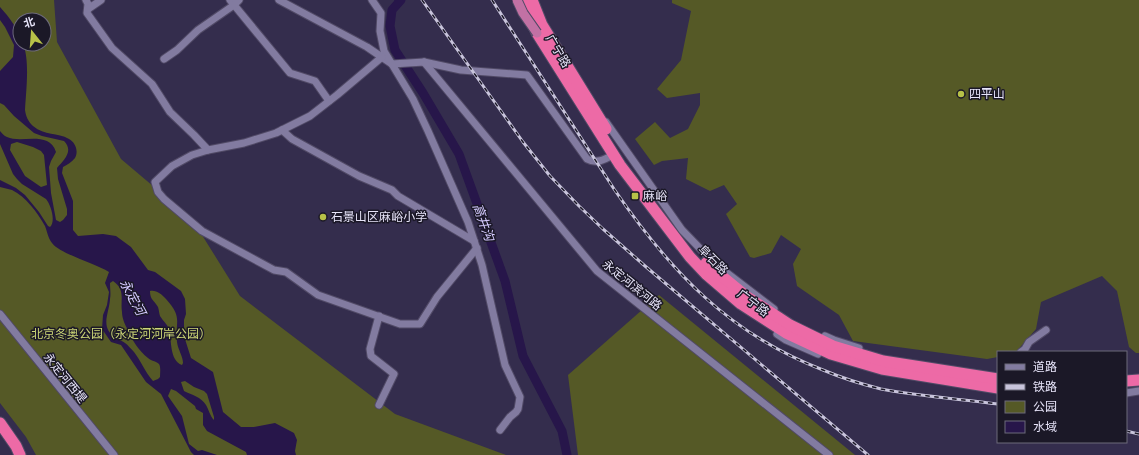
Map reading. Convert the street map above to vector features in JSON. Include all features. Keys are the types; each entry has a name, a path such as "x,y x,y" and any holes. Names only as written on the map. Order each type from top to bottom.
{"highway":[{"name":"阜石路","path":"521,0 537,33 620,165 690,257 706,274 741,304 786,334 831,354 882,369 997,390"},
{"name":"阜石路","path":"532,0 542,25 626,160 678,233 711,268 740,292 790,325 833,346 884,361 997,375"},
{"path":"1127,381 1139,380"},
{"path":"1127,388 1139,386"},
{"path":"0,423 16,446 20,455"}],"main road":[{"path":"517,0 523,13 537,33"}],"street":[{"path":"86,0 88,4 88,13 112,48 152,84 170,112 208,150"},
{"path":"88,9 101,0"},
{"path":"278,0 367,47 392,64 424,62 461,70 527,75 587,159 597,162 613,156"},
{"path":"372,0 381,13 380,31 384,51 413,98 453,188 476,245 482,265 505,365 520,397 516,412 500,430"},
{"name":"广宁路","path":"521,0 537,38 550,60 639,194 674,242 703,276 740,309 786,340 830,359 883,374 997,390"},
{"path":"164,59 177,50 198,30 234,2 290,73 315,81 328,101"},
{"path":"382,57 310,116 276,133 244,143 208,150 192,155 172,166 155,182 158,192 164,199 202,231 274,270 286,272 318,295 400,324 420,324 437,297 476,245"},
{"name":"永定河滨河路","path":"424,62 597,271 829,455"},
{"path":"282,130 292,139 305,147 359,176 392,190 398,196 476,245"},
{"name":"永定河西堤","path":"0,314 114,455"},
{"path":"379,316 370,349 372,356 394,374 379,405"},
{"path":"1022,351 1029,342 1046,330"},
{"path":"1127,377 1139,376"},
{"path":"1127,393 1139,391"}],"green space":[{"name":"北京冬奥公园（永定河河岸公园）","path":"0,0 54,0 57,42 121,159 192,219 240,296 395,414 506,455 36,455 26,437 0,403"},
{"path":"672,0 1139,0 1139,353 1136,353 1129,347 1117,291 1102,276 1041,302 1036,329 1017,351 997,351 997,357 987,359 853,341 839,315 797,286 793,264 801,249 781,235 771,253 754,258 750,257 726,214 737,204 724,185 710,191 686,179 688,158 662,161 654,165 635,139 655,122 670,138 688,129 700,105 700,93 667,98 657,89 681,60 691,11 672,3"},
{"path":"659,295 855,455 578,455 568,375"}],"water":[{"path":"0,7 12,22 12,41 0,20"},
{"name":"永定河","path":"13,52 25,52 27,76 25,110 29,121 33,126 46,133 60,135 69,139 76,147 77,152 75,158 63,167 62,173 73,201 73,230 78,236 103,234 116,236 131,247 148,270 155,272 181,291 185,299 186,314 184,320 184,336 191,358 213,372 223,412 241,427 254,427 275,423 294,433 297,440 295,451 296,455 247,455 246,452 207,431 203,425 203,413 196,409 195,406 176,391 171,389 168,396 182,416 189,444 198,451 202,450 217,455 194,455 191,452 161,394 146,382 121,345 111,342 102,329 103,315 107,305 109,292 105,283 109,272 70,255 56,247 52,243 45,226 35,210 17,193 0,187 0,180 16,188 25,195 50,227 53,217 48,202 46,199 22,184 13,174 0,144 0,131 6,137 13,139 41,139 47,141 52,145 56,152 49,167 51,193 56,220 60,222 67,215 67,209 58,179 57,168 67,155 67,145 64,141 34,133 0,103 0,71 13,57","holes":["17,142 33,147 41,151 44,155 47,185 41,187 25,176 10,150 11,144","113,281 120,288 122,295 123,319 134,341 139,349 149,359 159,364 160,377 158,379 153,381 134,352 108,330 106,320 110,297 110,283","150,291 159,293 166,299 175,311 177,319 177,342 183,360 182,365 175,359 169,329 160,316 158,307 151,298","185,381 207,394 214,420 202,400 184,391 181,382"]}],"waterway":[{"name":"高井沟","path":"395,0 396,5"},
{"name":"高井沟","path":"401,0 392,10 390,26 395,50 423,93 459,154 505,281 523,356 562,431 567,455"}],"railway":[{"path":"422,0 523,142 550,176 579,206 645,266 868,455"},
{"path":"492,0 635,219 680,273 704,297 730,319 789,355 852,381 881,389 924,396 997,404"},
{"path":"1127,431 1139,434"}],"place":[{"name":"四平山","path":"961,94"},
{"name":"麻峪","path":"635,196"},
{"name":"石景山区麻峪小学","path":"323,217"}]}
